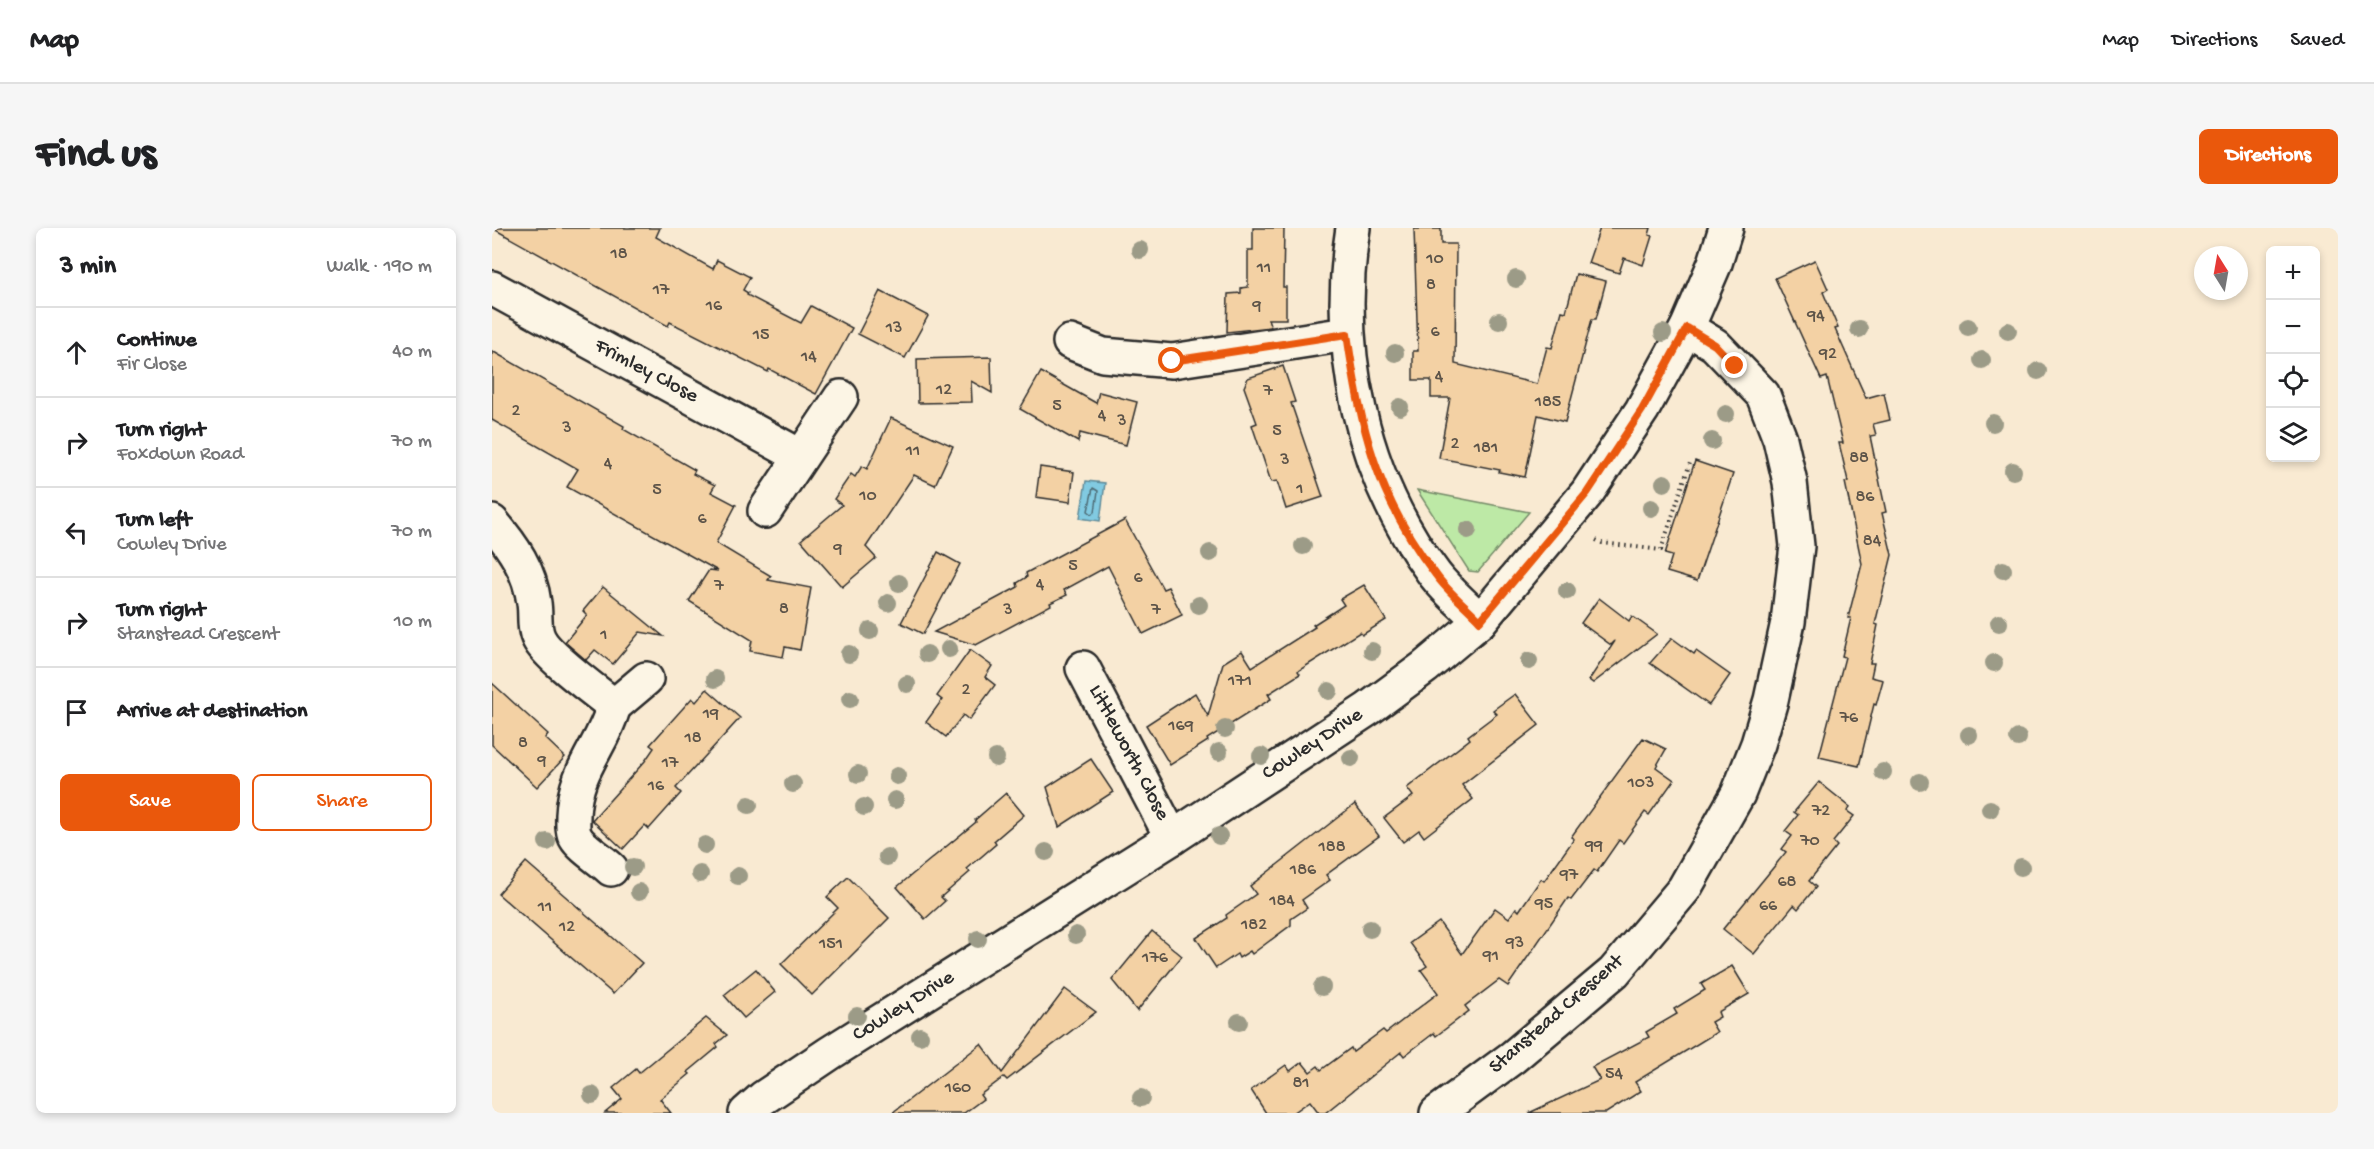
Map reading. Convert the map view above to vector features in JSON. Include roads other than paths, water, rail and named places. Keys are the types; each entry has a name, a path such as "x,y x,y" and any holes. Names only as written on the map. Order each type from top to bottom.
{"street":[{"path":"1353,228 1347,264 1347,334 1357,401 1364,429 1394,512 1437,577 1480,621"},
{"name":"Cowley Drive","path":"746,1113 763,1098 830,1053 1172,838 1368,709 1425,667 1480,621 1587,493 1642,410 1687,328 1715,263 1726,228"},
{"name":"Frimley Close","path":"492,288 800,456"},
{"name":"Stanstead Crescent","path":"1437,1113 1513,1057 1614,972 1684,889 1738,794 1758,744 1771,700 1793,579 1797,546 1790,482 1780,439 1762,395 1715,345 1687,328"},
{"path":"1070,342 1103,355 1172,361 1347,334"},
{"path":"765,511 841,397"},
{"path":"492,522 510,543 523,567 534,602 535,627 544,648 614,706"},
{"name":"Littleworth Close","path":"1083,668 1172,838"},
{"path":"611,869 576,838 573,824 574,795 609,725 614,706 646,679"}],"water":[{"path":"1086,481 1105,483 1100,521 1080,518"}]}
